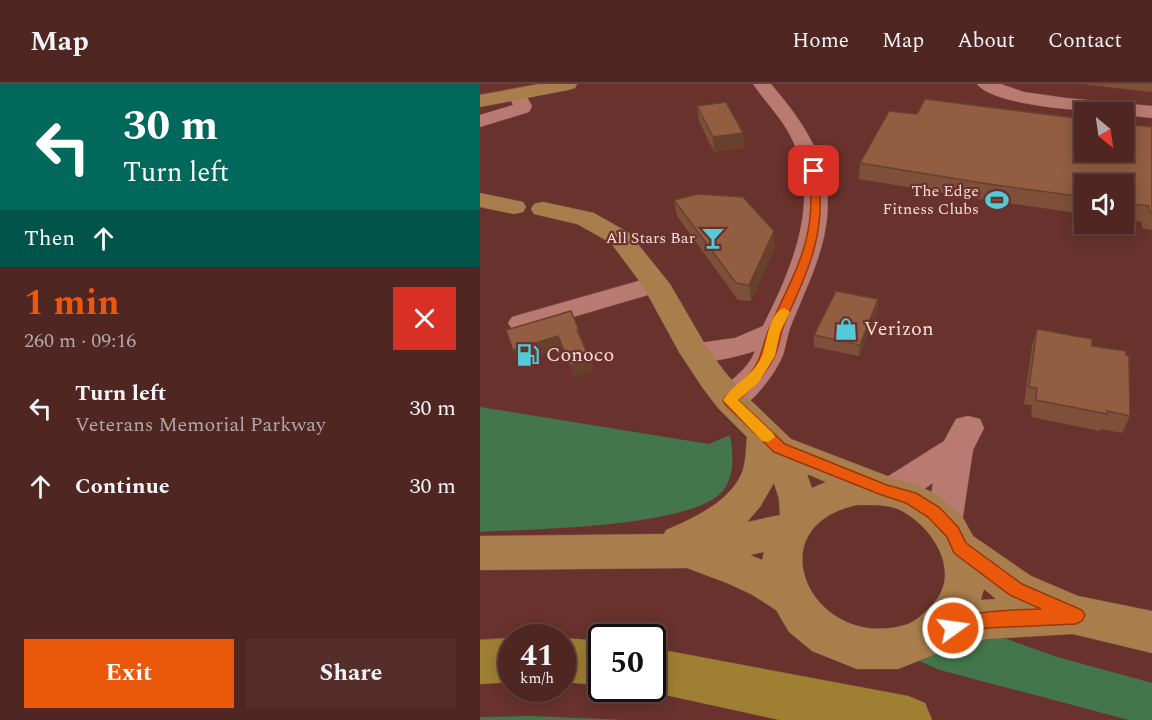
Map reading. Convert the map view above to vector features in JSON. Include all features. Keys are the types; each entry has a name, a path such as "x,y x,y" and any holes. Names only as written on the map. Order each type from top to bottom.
{"highway":[{"path":"480,662 498,661"},
{"path":"666,673 908,720"}],"main road":[{"path":"480,101 568,84"},
{"path":"480,200 514,207"},
{"path":"480,214 514,207"},
{"path":"543,209 585,218 603,226 620,238 656,285 694,352 730,400 772,441 888,491 911,498 934,512 952,536 1016,590 1076,615 1152,632"},
{"path":"772,441 798,499 796,524"},
{"path":"674,551 712,527 741,504 760,472 772,441"},
{"path":"888,491 857,490 831,496 808,510 796,524 782,553 783,580 793,606 814,629 842,645 875,651 908,646 936,632 987,619 1076,615"},
{"path":"480,553 674,551 796,524"},
{"path":"936,632 956,610 964,584 952,536"},
{"path":"674,551 737,567 769,581 789,596"}],"street":[{"path":"730,400 753,380 768,356 774,332 805,265 815,230 817,188 805,144 786,113 762,84"},
{"path":"986,84 1000,91 1026,98 1152,112"},
{"path":"480,121 522,108 517,94"},
{"path":"514,207 543,209"},
{"path":"522,323 656,285"},
{"path":"694,352 737,349 755,343 774,332"},
{"path":"888,491 962,439 952,536"}],"green space":[{"path":"480,407 709,444 730,435 732,469 725,488 710,501 683,511 649,519 611,524 480,532"},
{"path":"996,635 1054,656 1152,683 1152,720 1129,720 940,670 891,649"},
{"path":"532,716 625,720 480,720 480,717"}],"building":[{"path":"925,99 1074,118 1074,162 1134,162 1134,125 1152,127 1152,213 1149,212 1149,206 1134,204 1134,174 1074,174 1074,196 860,163 889,111 917,114"},
{"path":"726,102 743,133 713,137 697,106"},
{"path":"698,194 743,197 774,231 749,285 736,283 674,200"},
{"name":"Verizon","path":"836,291 878,299 860,345 814,335"},
{"path":"571,311 590,359 570,365 558,336 513,350 506,330"},
{"path":"1037,329 1092,339 1092,346 1126,351 1126,355 1129,356 1130,416 1107,411 1107,414 1036,400 1037,388 1029,387"}],"slow traffic":[{"path":"768,437 730,400 753,380 768,356 774,332 784,312"}],"place":[{"name":"The Edge Fitness Clubs","path":"997,200"},
{"name":"All Stars Bar","path":"713,238"},
{"name":"Verizon","path":"846,329"},
{"name":"Conoco","path":"528,355"}],"route":[{"path":"814,171 818,199 815,230 805,265 774,332 768,356 753,380 730,400 779,448 884,490 911,498 934,512 952,532 960,548 1016,590 1076,615 987,619 953,628"}]}
